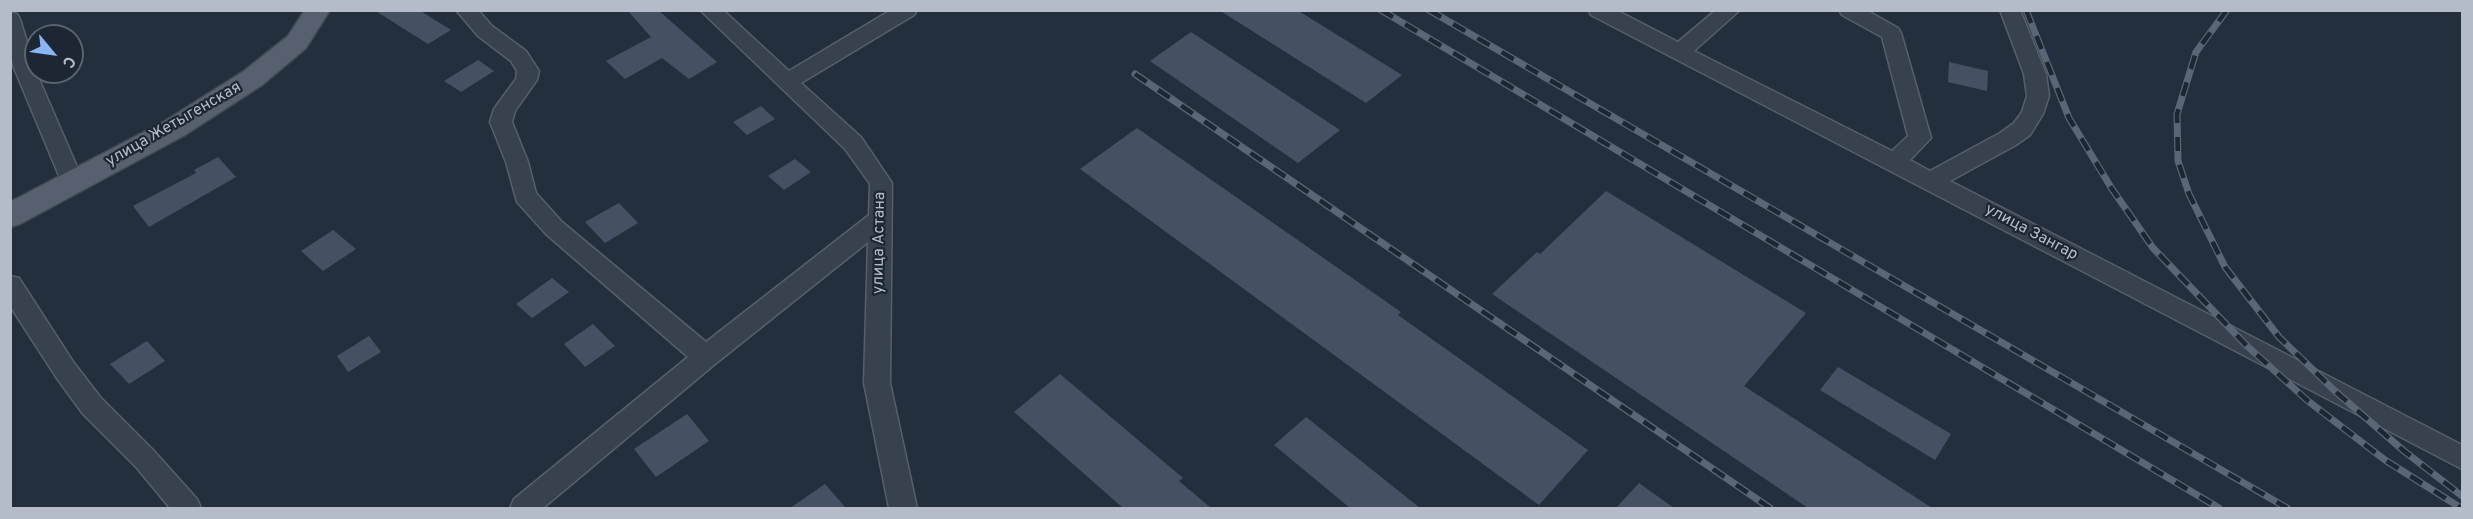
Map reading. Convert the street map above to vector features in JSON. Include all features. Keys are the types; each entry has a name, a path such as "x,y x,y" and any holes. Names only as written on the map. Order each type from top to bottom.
{"main road":[{"name":"улица Жетыгенская","path":"10,216 175,128 253,78 297,42 318,10"}],"street":[{"path":"466,10 485,31 519,56 528,71 526,81 505,109 501,122 517,162 525,196 554,228 706,357"},
{"name":"улица Астана","path":"710,10 853,143 881,183 877,383 903,508"},
{"path":"786,82 907,10"},
{"name":"улица Зангар","path":"1598,10 2463,458"},
{"path":"1679,52 1730,10"},
{"path":"1849,10 1891,33 1920,138 1893,162"},
{"path":"1930,181 2008,139 2022,129 2032,114 2038,96 2035,74 2010,10"},
{"path":"10,19 25,68 73,183"},
{"path":"524,508 706,357 880,219"},
{"path":"10,285 65,370 92,406 145,459 187,508"}],"building":[{"path":"374,10 419,10 451,30 428,44"},
{"path":"627,10 658,10 717,62 689,79 662,58 625,79 606,61 651,37"},
{"path":"1219,10 1297,10 1402,75 1366,103"},
{"path":"1191,32 1340,130 1298,163 1150,61"},
{"path":"478,60 494,71 461,92 444,81"},
{"path":"1949,62 1988,71 1987,91 1948,82"},
{"path":"761,106 775,119 747,135 733,122"},
{"path":"1137,128 1401,312 1398,315 1588,450 1539,505 1080,169"},
{"path":"218,157 236,177 149,227 133,206 196,173 194,170"},
{"path":"795,159 811,172 784,190 768,176"},
{"path":"1606,191 1806,313 1744,386 1932,508 1808,508 1492,294 1537,252 1540,254"},
{"path":"619,203 638,223 605,243 585,222"},
{"path":"333,230 356,249 323,271 301,251"},
{"path":"552,278 569,292 532,318 516,304"},
{"path":"593,324 615,346 585,367 564,344"},
{"path":"369,336 381,352 348,372 337,356"},
{"path":"147,341 165,361 129,384 110,364"},
{"path":"1838,367 1951,434 1935,460 1820,390"},
{"path":"1060,374 1183,478 1179,481 1211,508 1123,508 1014,412"},
{"path":"687,414 709,441 656,477 634,449"},
{"path":"1306,417 1420,508 1350,508 1274,445"},
{"path":"1639,483 1674,508 1616,508"},
{"path":"825,484 846,508 790,508"}],"railway":[{"path":"1381,10 2219,508"},
{"path":"1429,10 2287,508"},
{"path":"2026,10 2069,118 2112,189 2153,248 2247,346 2308,401 2385,460 2461,508"},
{"path":"2227,10 2196,52 2177,114 2178,161 2189,194 2225,267 2279,337 2336,392 2404,451 2462,496"},
{"path":"1135,74 1770,508"}]}
